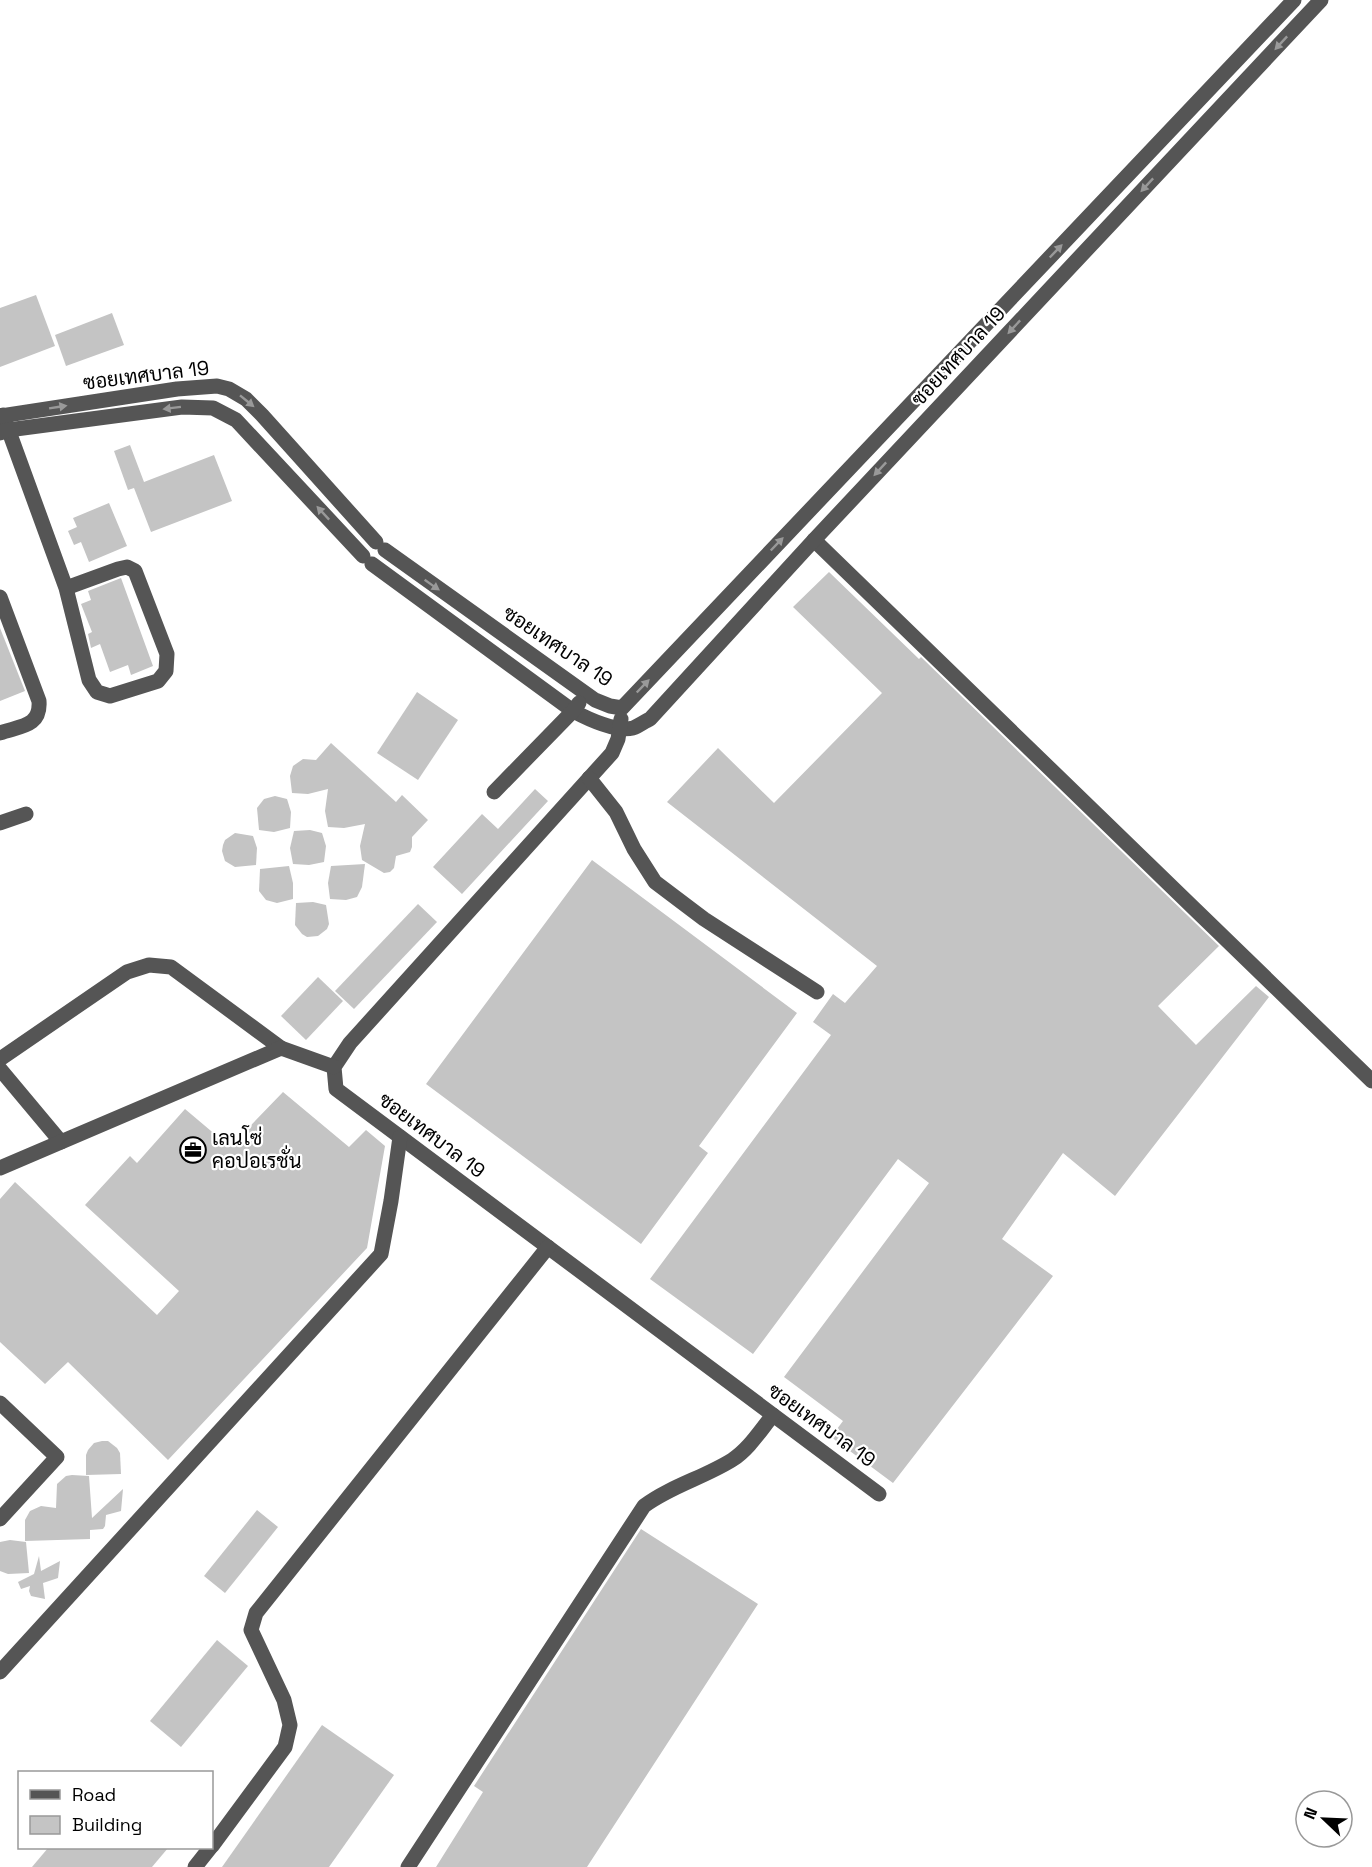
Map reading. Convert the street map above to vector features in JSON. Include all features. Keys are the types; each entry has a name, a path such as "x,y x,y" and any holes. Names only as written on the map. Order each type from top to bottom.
{"street":[{"name":"ซอยเทศบาล 19","path":"879,1494 336,1089 334,1067 350,1044 612,753 618,739 622,708 1294,0"},
{"name":"ซอยเทศบาล 19","path":"3,423 182,407 213,408 236,420 368,560 573,711 595,722 620,728 632,728 650,719 814,540 1321,0"},
{"name":"ซอยเทศบาล 19","path":"3,423 133,396 217,386 229,389 262,415 381,546 595,700 622,708"},
{"path":"133,396 135,413"},
{"path":"3,423 66,588 90,680 97,692 110,696 158,681 166,671 167,654 135,571 127,567 118,568 66,588"},
{"path":"814,540 1372,1081"},
{"path":"0,597 39,701 40,712 34,722 0,733"},
{"path":"494,792 573,711 585,693"},
{"path":"589,778 616,812 634,849 655,882 704,919 817,992"},
{"path":"0,823 26,814"},
{"path":"0,1059 127,972 148,965 171,967 281,1048 334,1067"},
{"path":"0,1168 281,1048"},
{"path":"0,1069 61,1142"},
{"path":"0,1672 381,1254 392,1201 400,1137"},
{"path":"213,1844 285,1747 288,1736 290,1725 284,1700 251,1630 256,1613 548,1248"},
{"path":"0,1403 57,1457 0,1519"},
{"path":"408,1867 644,1506 661,1493 731,1461 744,1451 773,1415"},
{"path":"195,1867 209,1849"}],"building":[{"path":"36,295 55,346 0,367 0,308"},
{"path":"112,313 124,345 66,366 55,335"},
{"path":"130,445 144,482 214,455 232,501 151,532 134,488 128,490 114,451"},
{"path":"109,503 127,546 89,562 81,542 74,545 68,531 77,527 73,518"},
{"path":"829,572 919,659 921,657 1219,946 1158,1006 1196,1045 1256,986 1269,997 1115,1196 1063,1153 1002,1239 1053,1276 893,1483 831,1437 843,1421 784,1377 929,1183 898,1159 753,1354 650,1279 831,1035 813,1022 833,994 845,1003 877,966 667,802 718,748 774,803 882,693 793,607"},
{"path":"121,578 153,666 131,675 128,665 110,672 100,644 91,648 88,634 92,632 81,604 91,600 88,591"},
{"path":"0,628 25,691 0,701"},
{"path":"417,692 458,720 418,780 377,753"},
{"path":"331,743 396,802 402,795 428,820 412,837 410,852 396,856 394,868 390,872 384,873 362,860 360,846 365,824 344,828 328,827 325,811 328,789 308,794 292,793 290,776 293,766 303,759 316,760"},
{"path":"535,789 548,801 462,894 433,867 482,814 498,829"},
{"path":"275,796 287,799 291,812 290,828 274,832 259,830 257,808 264,799"},
{"path":"310,830 322,833 326,846 324,862 309,865 293,864 290,848 294,831"},
{"path":"235,833 253,836 257,848 256,865 235,867 225,861 223,845 225,840"},
{"path":"592,860 797,1013 699,1146 708,1153 641,1244 426,1084"},
{"path":"365,864 362,887 357,897 346,900 330,899 328,883 331,866"},
{"path":"289,866 293,883 293,899 277,903 266,900 259,891 260,869"},
{"path":"313,902 326,905 329,924 327,929 318,936 307,937 295,925 296,903"},
{"path":"418,904 437,922 354,1009 335,991"},
{"path":"318,977 343,1001 306,1040 281,1016"},
{"path":"283,1092 349,1147 366,1130 385,1146 367,1248 168,1460 68,1362 45,1384 0,1342 0,1199 15,1182 157,1315 179,1291 85,1205 130,1156 137,1163 185,1109 230,1147"},
{"path":"108,1441 120,1453 121,1474 86,1475 88,1450 94,1443"},
{"path":"66,1476 89,1476 92,1518 123,1489 121,1511 106,1515 103,1529 90,1530 90,1539 25,1541 25,1520 30,1511 41,1506 56,1508 57,1484"},
{"path":"257,1510 278,1527 225,1593 204,1576"},
{"path":"641,1529 758,1604 587,1867 436,1867 483,1792 474,1786"},
{"path":"10,1540 26,1542 29,1573 8,1574 0,1571 0,1542"},
{"path":"39,1556 41,1571 60,1561 58,1578 43,1583 45,1599 31,1596 30,1586 21,1589 18,1582 34,1574"},
{"path":"217,1640 248,1666 181,1747 150,1721"},
{"path":"322,1725 394,1775 329,1867 222,1867"},
{"path":"47,1849 167,1849 152,1867 32,1867"}],"place":[{"name":"เลนโซ่ คอปอเรชั่น","path":"193,1150"}]}
